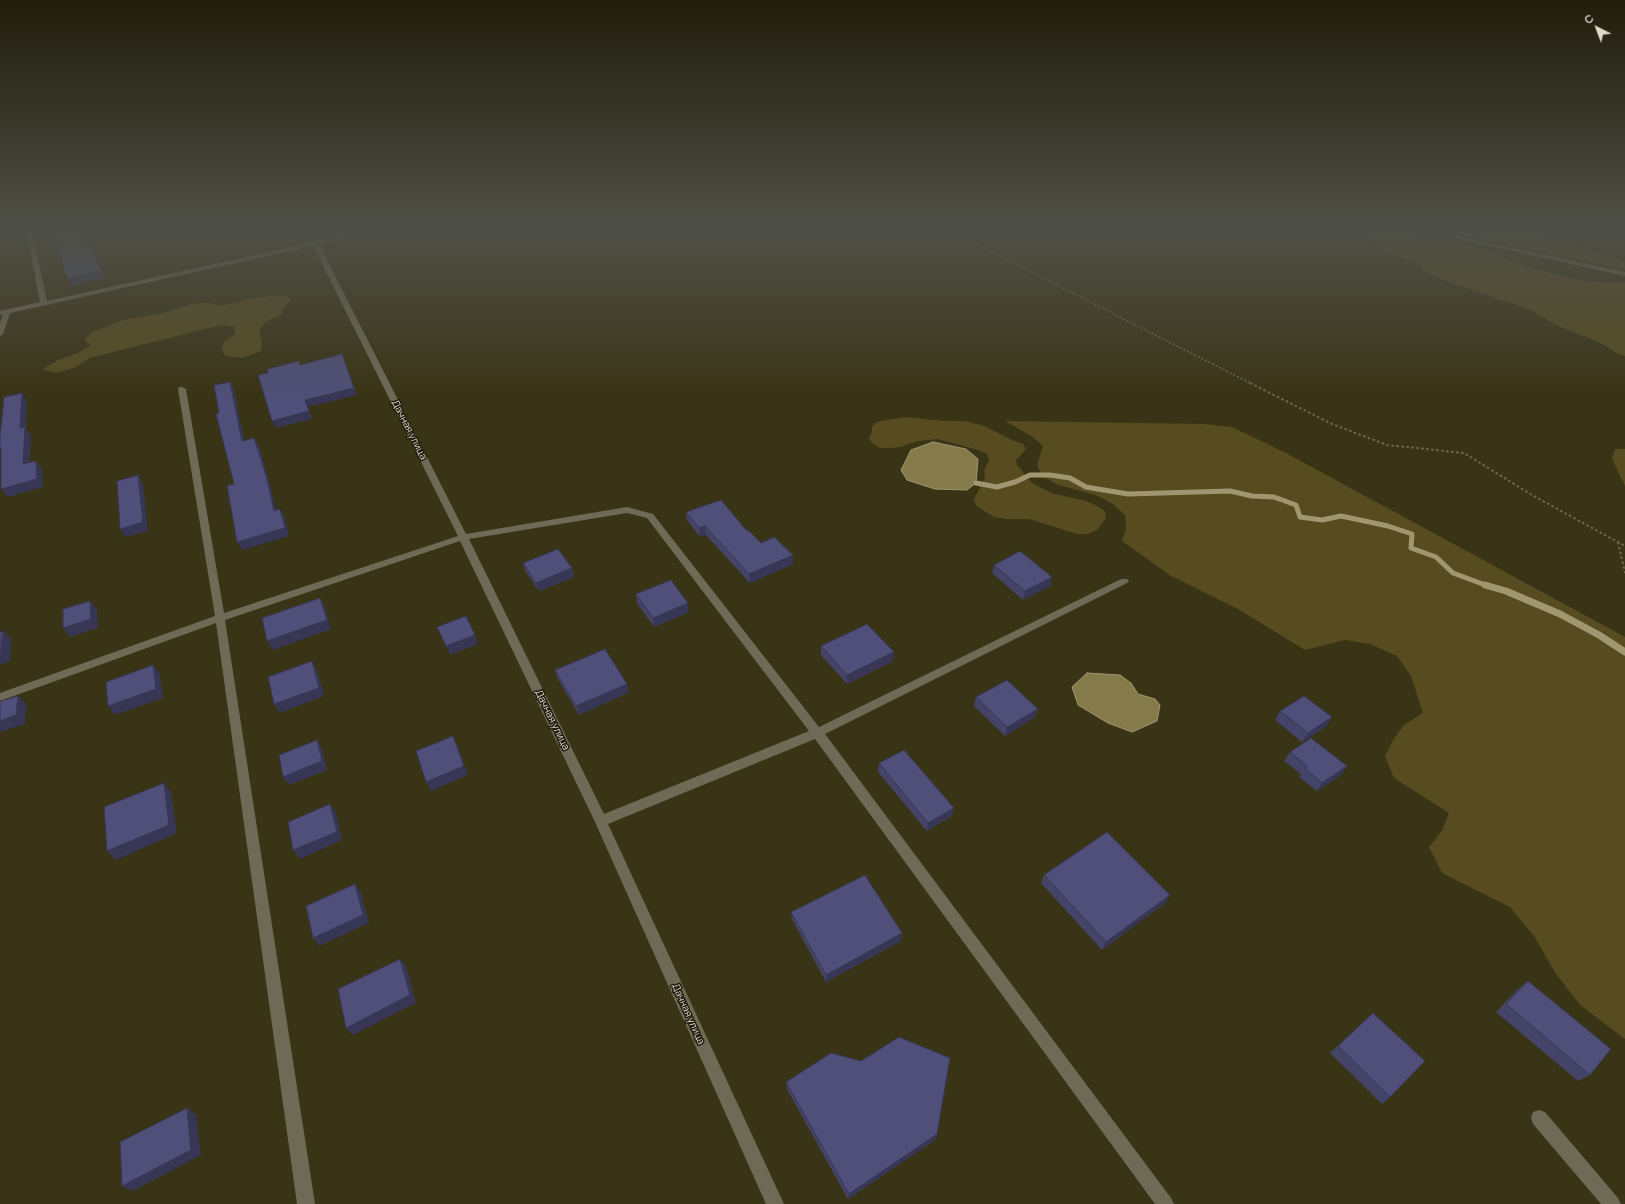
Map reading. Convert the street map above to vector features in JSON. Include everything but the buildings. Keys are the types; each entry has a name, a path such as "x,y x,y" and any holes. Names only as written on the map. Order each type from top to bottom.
{"street":[{"path":"40,286 44,304"},
{"path":"0,334 3,313 123,286"},
{"name":"Дачная улица","path":"338,286 463,537 601,821 774,1204"},
{"path":"182,389 220,618 306,1204"},
{"path":"0,697 220,618 463,537 627,510 650,516 817,733 1165,1204"},
{"path":"601,821 817,733 1124,581"},
{"path":"1539,1118 1612,1204"}],"path":[{"path":"1059,286 1332,424 1388,445 1464,453 1532,495 1625,546"},
{"path":"1618,542 1625,573"}],"shaded area":[{"path":"1462,286 1625,286 1625,356 1618,354 1591,339 1556,325 1531,310"},
{"path":"286,296 292,300 283,308 281,315 267,321 259,329 262,343 261,351 242,358 225,356 222,350 224,342 235,334 235,327 221,325 89,358 76,367 56,373 43,369 58,360 78,353 91,345 84,340 92,332 126,319 163,313 196,303 211,303 221,306 254,298"},
{"path":"905,417 945,421 965,421 984,426 1023,444 1026,449 1016,460 1017,465 1032,483 1051,493 1086,501 1095,505 1105,511 1106,518 1097,530 1088,534 1077,534 1029,519 1006,519 994,517 976,506 974,499 985,478 984,471 989,460 987,454 938,439 918,441 900,447 890,448 880,448 872,443 869,438 872,432 872,427 876,422"},
{"path":"1005,421 1205,424 1232,427 1286,453 1625,637 1625,1039 1580,1005 1556,974 1534,936 1510,907 1442,873 1429,847 1442,831 1449,813 1394,778 1385,756 1393,740 1404,725 1423,713 1411,676 1397,656 1370,644 1345,640 1305,650 1238,609 1171,576 1122,541 1126,529 1125,515 1113,504 1096,495 1058,485 1042,476 1037,465 1043,446 1033,437"},
{"path":"933,442 966,449 978,459 976,483 967,490 935,489 907,480 901,470 911,450"},
{"path":"1615,449 1625,449 1625,486 1612,459"},
{"path":"1087,673 1120,675 1131,683 1138,694 1155,699 1160,705 1157,721 1132,732 1108,723 1078,705 1072,687"}],"waterway":[{"path":"976,483 997,487 1015,482 1030,475 1050,475 1070,478 1086,487 1128,494 1230,491 1252,496 1274,497 1296,505 1300,517 1322,520 1341,516 1388,526 1412,534 1411,548 1436,557 1453,573 1486,585"},
{"path":"1486,585 1506,591 1560,614 1599,635 1625,652"}]}
